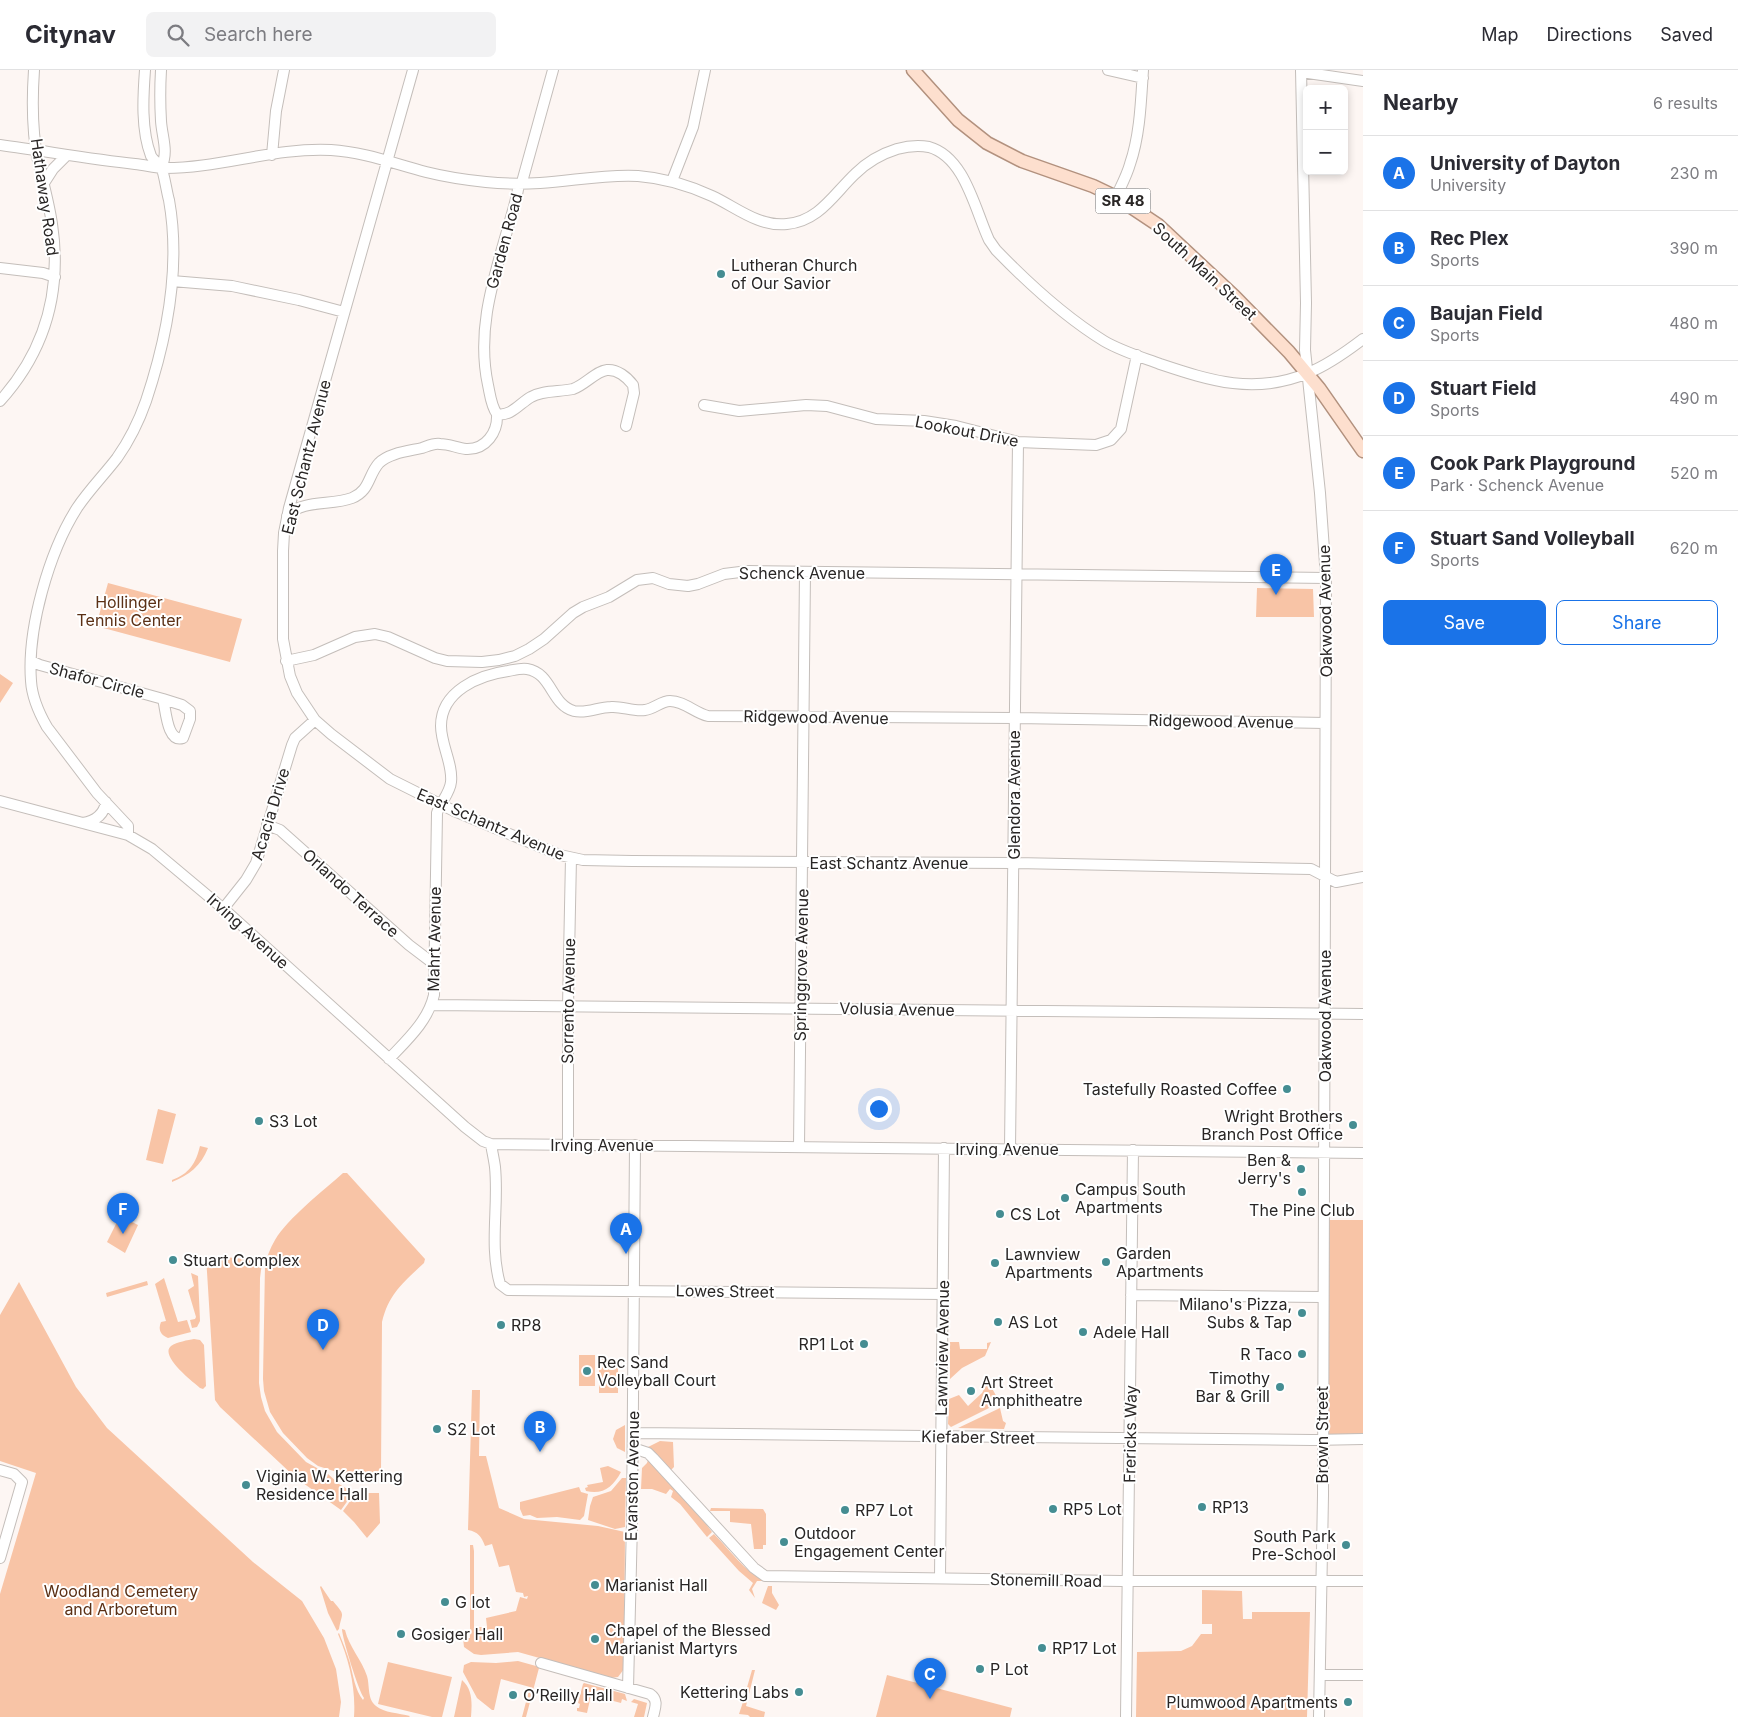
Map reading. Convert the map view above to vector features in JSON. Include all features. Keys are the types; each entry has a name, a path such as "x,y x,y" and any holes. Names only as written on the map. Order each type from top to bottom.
{"main road":[{"name":"South Main Street","path":"913,70 958,120 987,144 1022,161 1078,180 1116,197 1139,211 1179,243 1263,325 1307,374 1338,414 1363,451"}],"street":[{"name":"Hathaway Road","path":"0,401 29,362 42,334 50,310 55,277 52,223 36,150 34,70"},
{"path":"128,835 128,826 71,761 40,715 32,690 31,661 35,624 54,555 76,509 127,442 146,402 160,354 172,281 172,229 161,168 151,156 147,136 144,92 146,70"},
{"path":"161,168 166,155 160,115 162,70"},
{"path":"272,155 276,111 284,70"},
{"name":"East Schantz Avenue","path":"413,70 287,516 283,551 283,639 286,661 297,693 315,720 331,734 390,779 507,834 571,858 632,861 1014,863 1311,869 1324,874 1336,882 1363,877"},
{"name":"Garden Road","path":"497,414 493,407 486,374 484,326 490,293 553,70"},
{"path":"672,181 693,127 705,70"},
{"path":"1108,70 1143,74 1133,155 1129,169 1116,197"},
{"path":"1301,71 1363,80"},
{"name":"Oakwood Avenue","path":"1301,71 1306,294 1305,350 1322,512 1326,578 1324,1153"},
{"path":"0,146 161,168 229,162 305,151 332,150 354,153 454,178 484,182 520,184 613,176 636,176 672,181 711,195 755,220 773,224 799,222 820,211 855,174 878,157 906,146 927,147 937,150 953,162 959,171 988,240 998,252 1047,298 1087,330 1109,344 1137,356 1207,379 1243,385 1268,384 1307,374 1335,359 1363,340"},
{"path":"44,183 52,169 67,155"},
{"path":"0,268 43,273 55,277"},
{"path":"172,281 232,286 299,300 344,312"},
{"name":"Lookout Drive","path":"704,405 739,411 800,405 827,406 876,419 924,421 956,426 1018,442 1096,445 1111,440 1121,428 1137,356"},
{"path":"287,516 304,506 355,497 368,485 376,468 386,458 434,444 463,448 478,447 490,439 495,430 497,414 509,413 532,396 573,389 602,371 607,370 622,374 633,385 634,393 626,426"},
{"name":"Glendora Avenue","path":"1010,1149 1018,442"},
{"name":"Schenck Avenue","path":"286,661 314,655 364,634 388,637 423,653 447,660 482,662 515,656 544,639 573,613 583,607 609,597 637,580 653,578 669,584 688,586 735,572 1326,578"},
{"name":"Springgrove Avenue","path":"799,1147 805,572"},
{"name":"Ridgewood Avenue","path":"515,656 528,669 542,676 563,706 575,711 584,712 613,706 638,711 646,710 671,701 678,702 700,714 708,716 1325,722"},
{"name":"Shafor Circle","path":"31,661 163,699"},
{"path":"440,804 450,787 451,781 441,728 447,704 462,688 487,675 528,669"},
{"name":"Acacia Drive","path":"224,909 254,868 295,738 315,720"},
{"name":"Irving Avenue","path":"0,801 128,835 169,862 224,909 465,1127 483,1141 491,1144 1363,1154"},
{"path":"80,823 91,822 96,819 106,802"},
{"name":"Mahrt Avenue","path":"389,1058 426,1017 432,1005 434,995 437,813 440,804"},
{"name":"Orlando Terrace","path":"267,825 280,830 409,945 434,964"},
{"name":"Sorrento Avenue","path":"568,1144 571,858"},
{"name":"Volusia Avenue","path":"432,1005 1363,1014"},
{"name":"Lowes Street","path":"491,1144 495,1167 495,1269 500,1284 508,1290 942,1294"},
{"name":"Evanston Avenue","path":"628,1688 636,1145"},
{"name":"Lawnview Avenue","path":"940,1578 944,1148"},
{"name":"Frericks Way","path":"1126,1717 1133,1150"},
{"name":"Brown Street","path":"1319,1717 1323,1440 1324,1153"},
{"path":"1131,1296 1322,1297"},
{"name":"Kiefaber Street","path":"633,1433 1363,1439"},
{"name":"Stonemill Road","path":"632,1448 648,1453 758,1572 768,1576 1128,1581 1363,1581"},
{"path":"0,1470 14,1474 22,1482 0,1558"},
{"path":"541,1662 652,1695 656,1702 653,1717"},
{"path":"1320,1675 1363,1674"}],"green space":[{"name":"Hollinger Tennis Center","path":"108,583 242,619 230,662 96,626"},
{"path":"1257,588 1313,589 1314,617 1256,617"},
{"path":"0,674 13,683 0,703"},
{"path":"158,1109 176,1114 163,1164 146,1160"},
{"path":"200,1146 208,1148 202,1160 189,1173 172,1182 172,1180 183,1175 191,1167"},
{"path":"343,1173 347,1173 425,1259 424,1263 404,1282 393,1296 382,1322 381,1472 378,1474 340,1473 318,1466 307,1458 283,1433 270,1412 264,1391 265,1265 269,1252 275,1240 288,1223"},
{"path":"120,1216 138,1225 125,1253 107,1242"},
{"path":"1323,1220 1363,1220 1363,1439 1323,1440"},
{"path":"206,1256 262,1262 260,1278 259,1383 265,1411 277,1432 306,1462 328,1474 352,1492 341,1510 296,1478 220,1407 215,1400"},
{"path":"191,1273 198,1276 200,1321 197,1327 192,1328 190,1320 196,1317 188,1290 194,1286"},
{"path":"164,1278 178,1322 187,1320 191,1332 168,1338 160,1332 161,1322 166,1321 155,1284"},
{"path":"147,1281 148,1285 107,1297 106,1293"},
{"name":"Woodland Cemetery and Arboretum","path":"19,1282 76,1387 107,1428 253,1562 302,1601 324,1638 336,1669 341,1702 339,1717 0,1717 0,1594 36,1473 0,1461 0,1315"},
{"path":"194,1339 200,1340 204,1345 206,1386 203,1389 185,1375 169,1356 171,1346"},
{"path":"950,1342 959,1342 960,1349 987,1349 987,1343 991,1342 985,1356 962,1368 950,1379"},
{"name":"Rec Sand Volleyball Court","path":"579,1355 595,1355 595,1386 579,1386"},
{"path":"599,1359 618,1360 618,1393 599,1393"},
{"path":"988,1381 999,1401 996,1400 995,1402 999,1403 951,1427 948,1424 949,1399 959,1395 968,1406 982,1393"},
{"path":"472,1390 480,1390 479,1456 486,1456 499,1508 524,1519 598,1526 625,1532 624,1669 618,1677 611,1678 518,1652 481,1655 474,1654 464,1647 463,1638 470,1638 470,1545 473,1545 474,1551 474,1627 487,1627 486,1618 516,1611 520,1597 527,1599 528,1596 524,1597 523,1593 516,1592 509,1565 499,1567 492,1544 485,1546 479,1535 468,1530"},
{"path":"1000,1408 1003,1421 1006,1423 1004,1429 958,1428"},
{"path":"625,1425 625,1452 617,1448 613,1439 616,1430"},
{"path":"660,1441 673,1442 674,1467 671,1470 648,1447"},
{"path":"648,1460 706,1524 712,1532 707,1537 680,1504 671,1497 673,1491 670,1489 666,1494 652,1489 641,1489 642,1468"},
{"path":"608,1466 621,1472 615,1482 602,1491 586,1491 587,1485 603,1482 600,1468"},
{"path":"622,1478 626,1478 625,1527 615,1529 588,1520 593,1497 611,1491"},
{"path":"579,1487 581,1492 588,1494 584,1516 580,1520 523,1516 520,1502"},
{"path":"364,1493 379,1493 380,1523 367,1538 343,1511 353,1497"},
{"path":"711,1508 763,1509 766,1514 766,1545 763,1545 763,1549 754,1549 751,1524 730,1522 730,1511 710,1511"},
{"path":"714,1534 744,1566 764,1581 757,1581 752,1589 755,1598 749,1590 753,1583 739,1571 709,1538"},
{"path":"321,1586 342,1614 337,1631 328,1613"},
{"path":"768,1586 772,1586 772,1593 779,1605 776,1610 762,1603"},
{"path":"1202,1590 1242,1591 1243,1619 1252,1619 1252,1612 1310,1612 1307,1717 1136,1717 1137,1652 1181,1651 1192,1646 1201,1634 1212,1634 1212,1624 1202,1624"},
{"path":"342,1629 345,1630 349,1642 365,1670 373,1703 383,1710 409,1717 354,1717 354,1695 351,1674 339,1633 349,1659 356,1687 363,1700 364,1698 351,1665"},
{"path":"518,1661 539,1668 526,1717 522,1717 530,1687 501,1679 494,1710 492,1710 477,1698 463,1672 464,1665 471,1662 496,1663"},
{"path":"388,1662 452,1677 442,1717 432,1717 378,1704"},
{"path":"752,1670 755,1670 746,1706 765,1712 764,1717 750,1717 739,1714 746,1699 744,1698"},
{"path":"887,1675 1012,1708 1010,1717 876,1717"},
{"path":"462,1680 470,1692 471,1717 454,1717"},
{"path":"584,1683 625,1694 627,1701 622,1699 621,1703 591,1695 587,1713 577,1711"},
{"path":"634,1699 647,1703 644,1717 634,1717 638,1704 631,1702"}],"place":[{"name":"Lutheran Church of Our Savior","path":"721,274"},
{"name":"Cook Park Playground","path":"1276,595"},
{"name":"Tastefully Roasted Coffee","path":"1287,1089"},
{"name":"S3 Lot","path":"259,1121"},
{"name":"Wright Brothers Branch Post Office","path":"1353,1125"},
{"name":"Ben & Jerry's","path":"1301,1169"},
{"name":"The Pine Club","path":"1302,1192"},
{"name":"Campus South Apartments","path":"1065,1198"},
{"name":"CS Lot","path":"1000,1214"},
{"name":"Stuart Sand Volleyball","path":"123,1234"},
{"name":"University of Dayton","path":"626,1254"},
{"name":"Stuart Complex","path":"173,1260"},
{"name":"Garden Apartments","path":"1106,1262"},
{"name":"Lawnview Apartments","path":"995,1263"},
{"name":"Milano's Pizza, Subs & Tap","path":"1302,1313"},
{"name":"AS Lot","path":"998,1322"},
{"name":"RP8","path":"501,1325"},
{"name":"Adele Hall","path":"1083,1332"},
{"name":"RP1 Lot","path":"864,1344"},
{"name":"Stuart Field","path":"323,1350"},
{"name":"R Taco","path":"1302,1354"},
{"name":"Rec Sand Volleyball Court","path":"587,1371"},
{"name":"Timothy Bar & Grill","path":"1280,1387"},
{"name":"Art Street Amphitheatre","path":"971,1391"},
{"name":"S2 Lot","path":"437,1429"},
{"name":"Rec Plex","path":"540,1452"},
{"name":"Viginia W. Kettering Residence Hall","path":"246,1485"},
{"name":"RP13","path":"1202,1507"},
{"name":"RP5 Lot","path":"1053,1509"},
{"name":"RP7 Lot","path":"845,1510"},
{"name":"Outdoor Engagement Center","path":"784,1542"},
{"name":"South Park Pre-School","path":"1346,1545"},
{"name":"Marianist Hall","path":"595,1585"},
{"name":"G lot","path":"445,1602"},
{"name":"Gosiger Hall","path":"401,1634"},
{"name":"Chapel of the Blessed Marianist Martyrs","path":"595,1639"},
{"name":"RP17 Lot","path":"1042,1648"},
{"name":"P Lot","path":"980,1669"},
{"name":"Kettering Labs","path":"799,1692"},
{"name":"O’Reilly Hall","path":"513,1695"},
{"name":"Baujan Field","path":"930,1699"},
{"name":"Plumwood Apartments","path":"1348,1702"}]}
